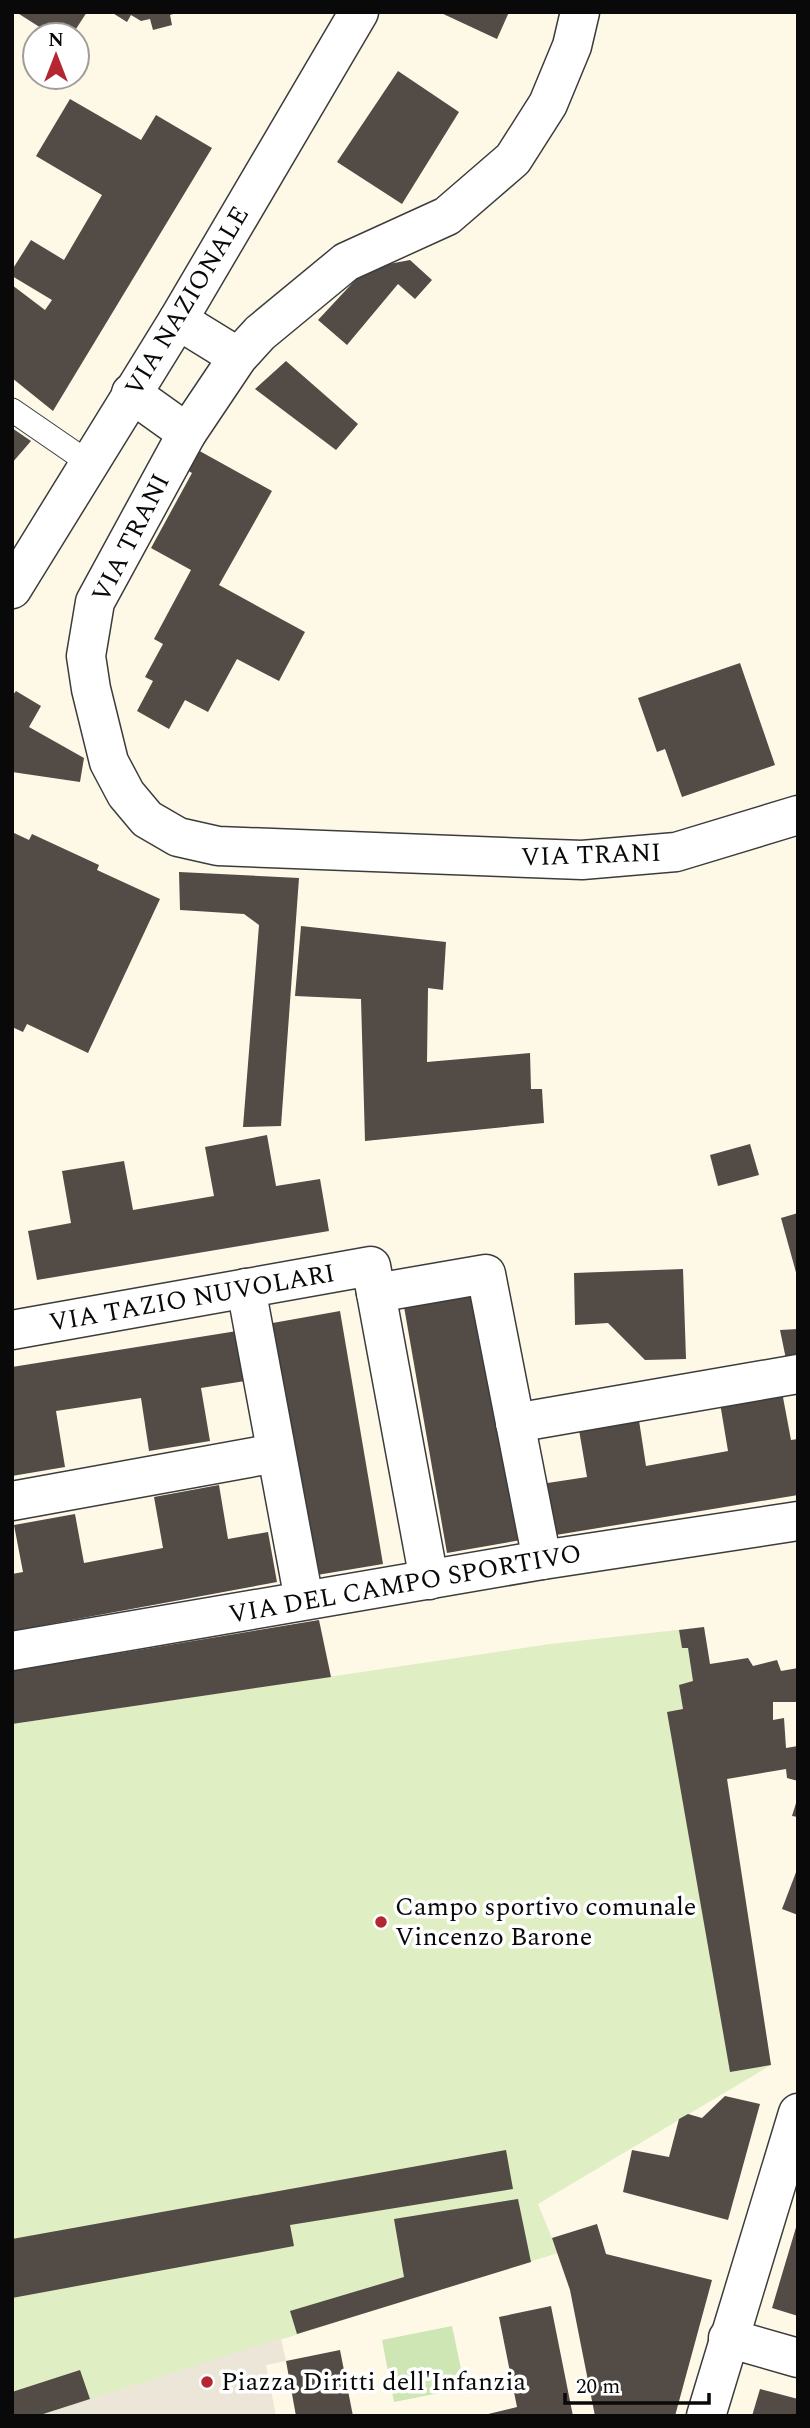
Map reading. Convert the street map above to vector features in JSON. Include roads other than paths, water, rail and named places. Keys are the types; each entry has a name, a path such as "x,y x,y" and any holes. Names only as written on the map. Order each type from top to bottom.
{"street":[{"name":"VIA NAZIONALE","path":"12,589 178,320 359,12"},
{"name":"VIA TRANI","path":"580,12 572,46 548,104 513,159 447,216 346,262 260,333 238,356 187,433 95,602 86,656 109,762 125,794 147,819 178,837 218,846 582,860 676,852 798,815"},
{"path":"178,320 238,356"},
{"path":"131,393 187,433"},
{"name":"VIA TAZIO NUVOLARI","path":"12,1330 246,1288 486,1274 515,1423"},
{"path":"374,1279 429,1580"},
{"path":"246,1288 304,1600"},
{"path":"542,1560 515,1423 798,1374"},
{"path":"12,1501 276,1453"},
{"name":"VIA DEL CAMPO SPORTIVO","path":"12,1651 542,1560 798,1521"},
{"path":"706,2416 798,2113"},
{"path":"728,2338 798,2358"}],"lane":[{"path":"12,410 89,463"}],"place":[{"name":"Campo sportivo comunale Vincenzo Barone","path":"381,1922"},
{"name":"Piazza Diritti dell'Infanzia","path":"207,2382"}]}
